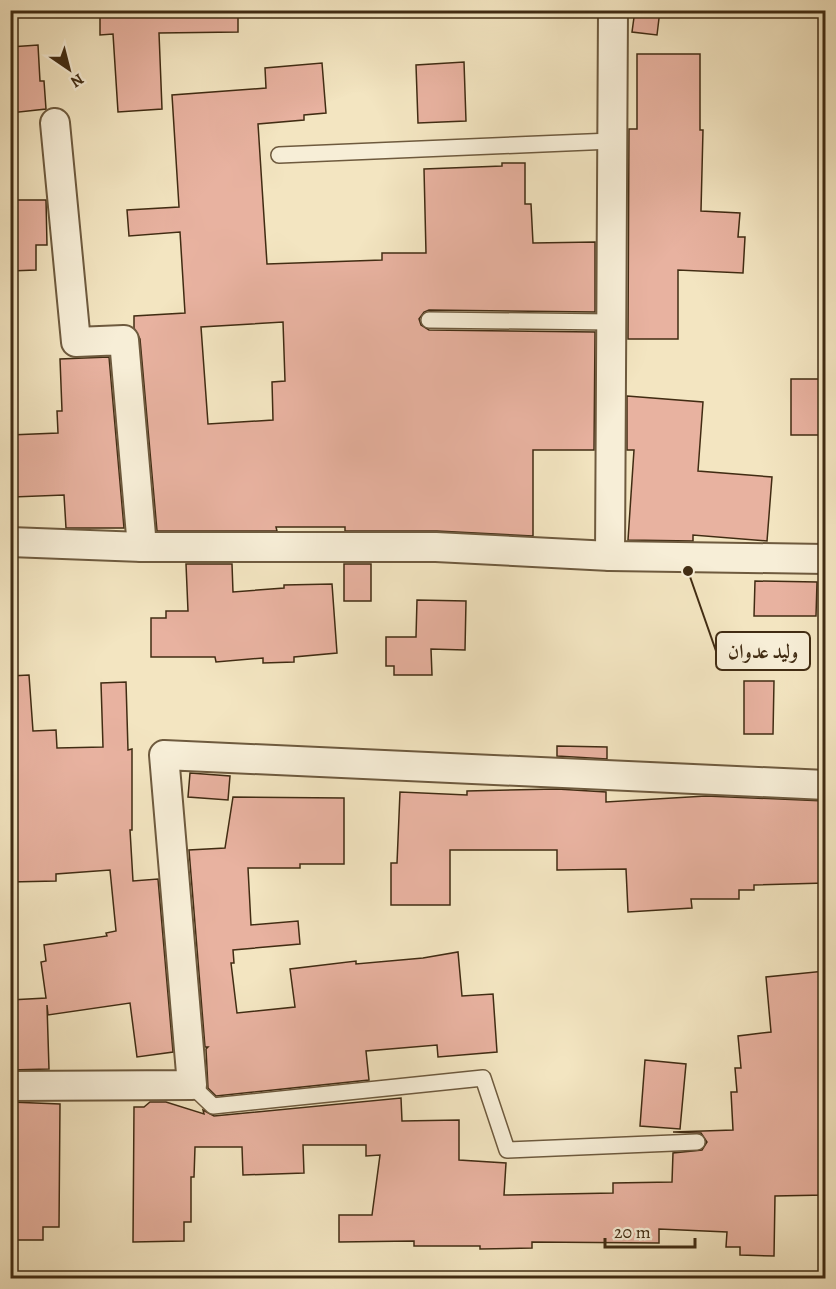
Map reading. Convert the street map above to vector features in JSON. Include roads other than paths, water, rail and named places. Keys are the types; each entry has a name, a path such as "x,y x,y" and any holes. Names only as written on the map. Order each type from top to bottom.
{"street":[{"path":"610,556 613,10"},
{"path":"55,123 76,342 124,340 142,548"},
{"path":"10,542 142,548 436,547 610,556 825,559"},
{"path":"10,1086 192,1085 164,755 825,785"}],"lane":[{"path":"279,155 612,141"},
{"path":"429,320 611,322"},
{"path":"190,1084 213,1106 483,1078 507,1150 698,1143"}],"place":[{"name":"وليد عدوان","path":"688,571"}]}
